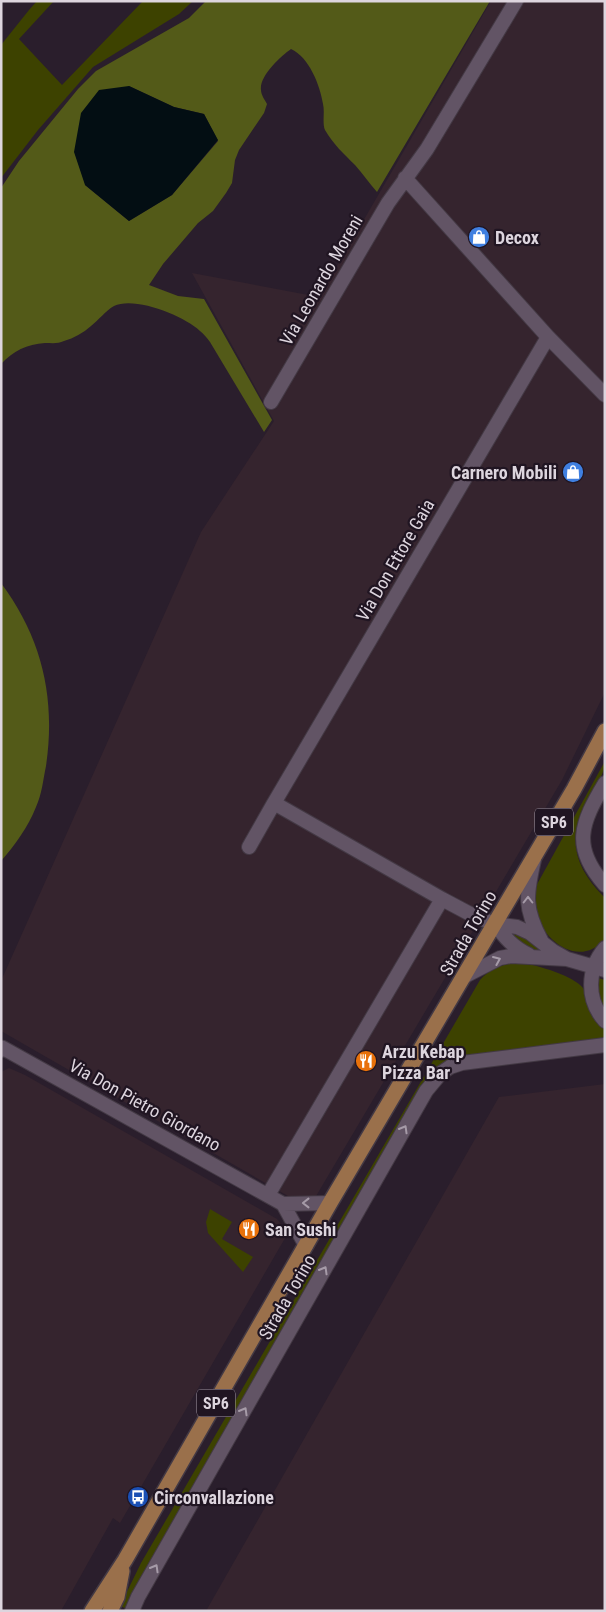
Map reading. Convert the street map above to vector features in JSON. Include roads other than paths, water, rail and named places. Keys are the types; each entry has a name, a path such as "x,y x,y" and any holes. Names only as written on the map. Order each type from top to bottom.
{"main road":[{"name":"Strada Torino","path":"92,1611 125,1560 330,1203 465,976 605,731"},
{"name":"Strada Torino","path":"102,1611 125,1560"},
{"name":"SP6","path":"110,1611 116,1597 125,1560"}],"street":[{"name":"Via Leonardo Moreni","path":"271,402 388,203 427,149 516,1"},
{"path":"405,178 548,337 605,395"},
{"name":"Via Don Ettore Gaia","path":"249,846 548,337"},
{"path":"605,783 590,809 584,825 583,841 584,852 588,862 595,874 605,885"},
{"path":"274,803 442,899 474,916 495,924 517,927 530,933 553,951 567,959"},
{"path":"534,856 528,885 527,902 529,916 542,941"},
{"path":"330,1203 283,1204 268,1195 442,899"},
{"path":"495,924 506,940 516,949 532,956"},
{"path":"605,948 600,954 599,968 591,985 595,1007 605,1021"},
{"path":"465,976 500,958 511,956 567,959 599,968"},
{"name":"Strada Torino","path":"132,1611 192,1502 432,1082 450,1067 473,1060 605,1046"},
{"name":"Via Don Pietro Giordano","path":"2,1049 268,1195"},
{"name":"Strada Torino","path":"283,1204 306,1246"}],"place":[{"name":"Decox","path":"479,237"},
{"name":"Carnero Mobili","path":"573,472"},
{"name":"Arzu Kebap Pizza Bar","path":"366,1061"},
{"name":"San Sushi","path":"249,1229"},
{"name":"Circonvallazione","path":"138,1497"}]}
